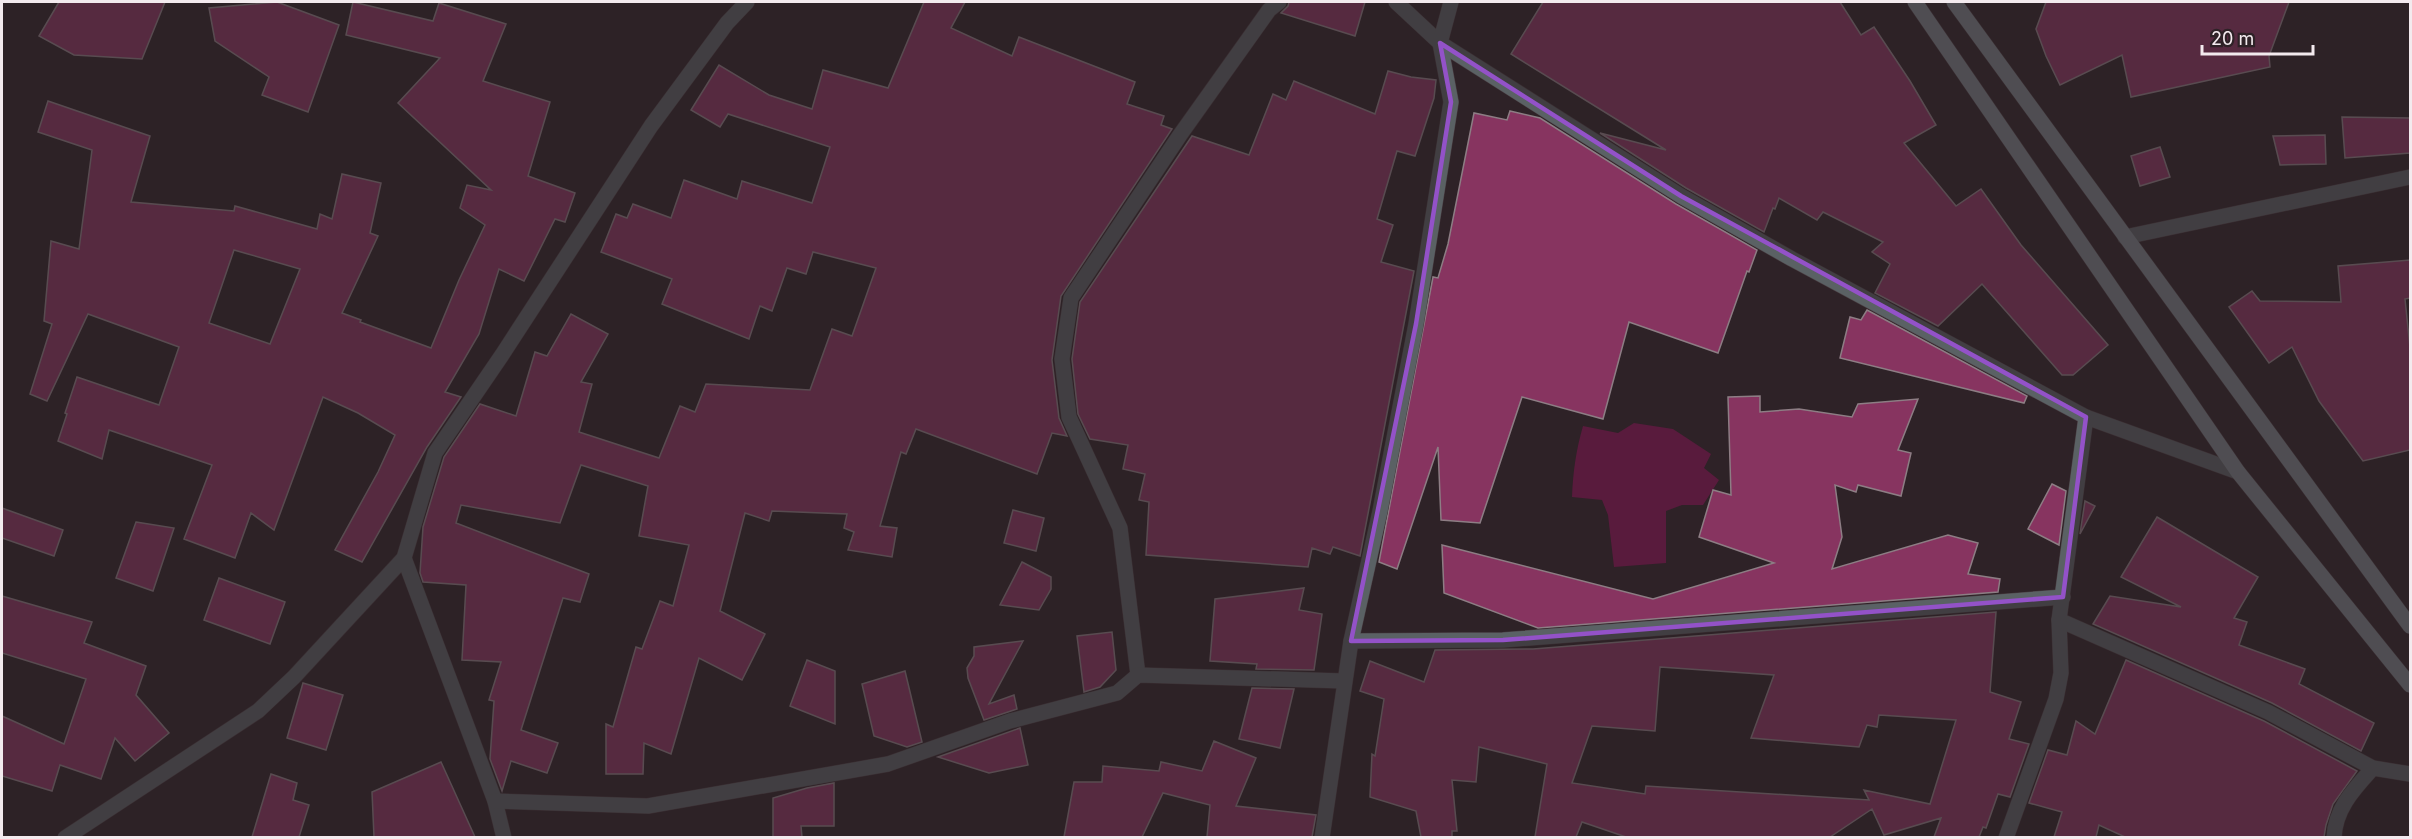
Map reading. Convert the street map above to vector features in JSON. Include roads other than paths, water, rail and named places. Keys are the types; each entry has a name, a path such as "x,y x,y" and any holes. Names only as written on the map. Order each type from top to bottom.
{"main road":[{"path":"1915,2 2238,472 2410,685"},
{"path":"1954,2 2410,626"}],"street":[{"path":"65,837 258,711 294,678 404,558 435,453 651,126 727,23 747,2"},
{"path":"1138,675 1120,528 1069,417 1062,359 1071,298 1180,135 1269,10 1279,2"},
{"path":"1396,2 1440,43 1681,196 2086,417 2238,472"},
{"path":"1322,837 1340,730 1344,681 1351,640 1380,511 1416,324 1451,102 1440,43 1451,2"},
{"path":"2125,237 2410,177"},
{"path":"2006,837 2056,699 2061,673 2059,620 2086,417"},
{"path":"404,558 495,801 504,837"},
{"path":"1351,640 1503,640 2063,597"},
{"path":"2059,620 2268,712 2373,768 2410,774"},
{"path":"495,801 648,806 888,764 1010,721 1117,693 1138,675 1344,681"},
{"path":"2334,837 2334,828 2346,799 2373,768"}]}
